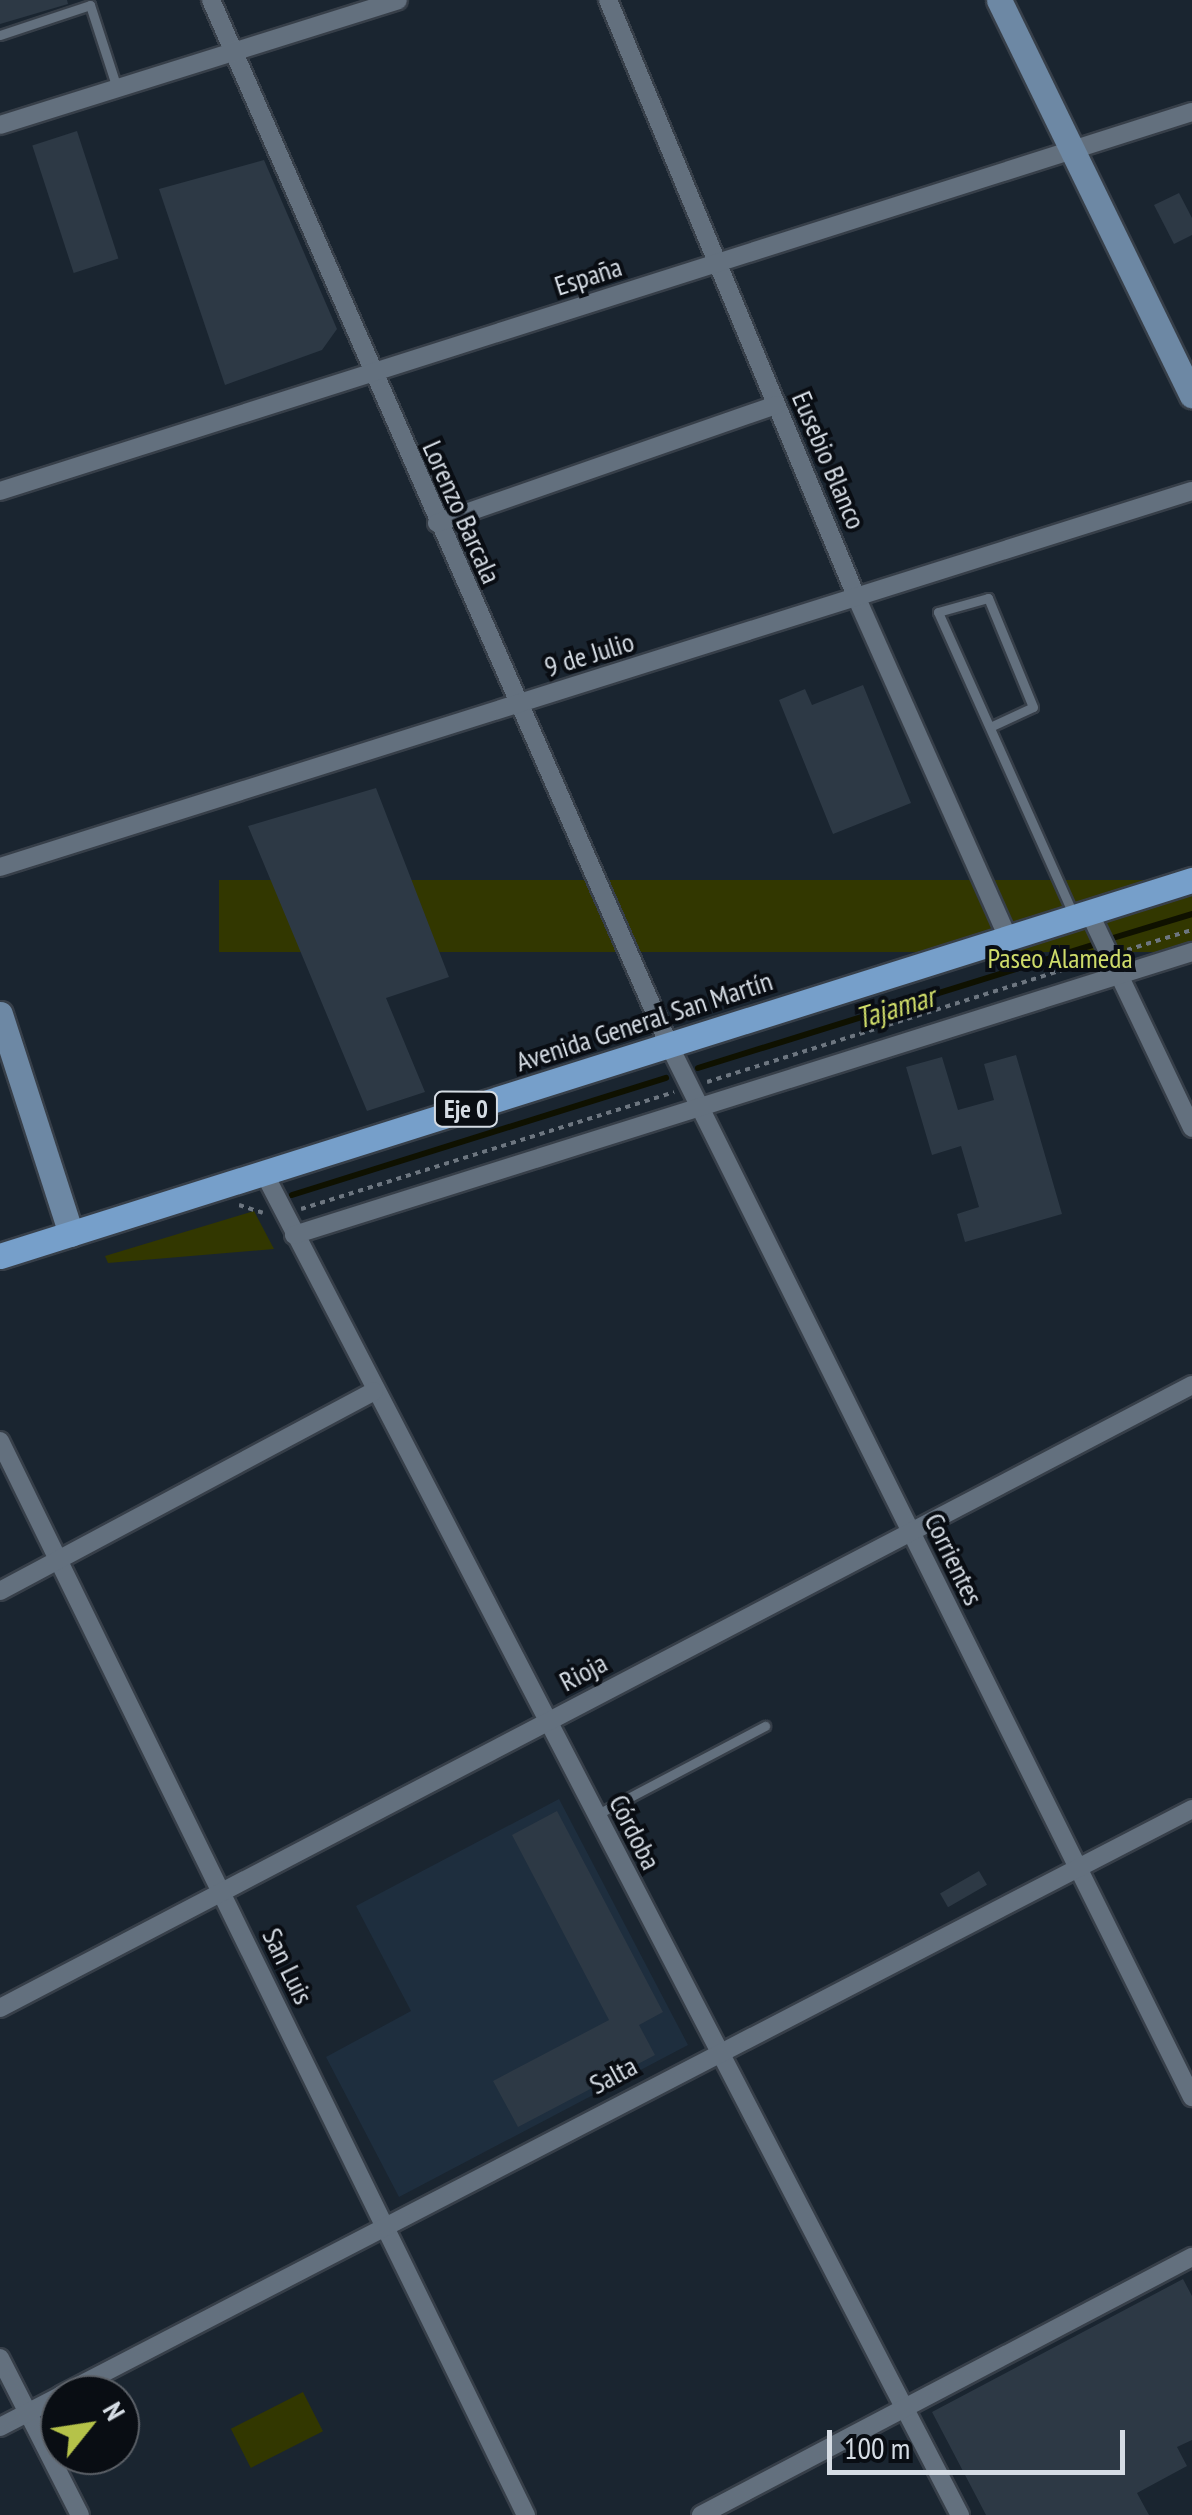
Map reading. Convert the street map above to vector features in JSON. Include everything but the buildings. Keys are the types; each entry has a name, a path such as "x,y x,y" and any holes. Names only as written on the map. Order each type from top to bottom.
{"main road":[{"name":"Avenida General San Martín","path":"0,1256 1192,880"}],"street":[{"name":"Lorenzo Barcala","path":"211,0 436,523 668,1045"},
{"path":"0,125 398,0"},
{"name":"Eusebio Blanco","path":"608,0 858,601 1008,938"},
{"path":"999,0 1192,395"},
{"name":"España","path":"0,491 1192,112"},
{"path":"436,523 776,405"},
{"name":"9 de Julio","path":"0,867 858,601 1192,490"},
{"path":"1082,914 1109,956 1192,1128"},
{"path":"294,1235 1192,952"},
{"path":"0,1014 71,1234"},
{"name":"Corrientes","path":"668,1045 1192,2097"},
{"name":"Córdoba","path":"264,1173 960,2515"},
{"name":"Rioja","path":"0,2008 1192,1385"},
{"path":"0,1591 374,1391"},
{"name":"San Luis","path":"0,1440 526,2515"},
{"name":"Salta","path":"99,2375 718,2051 1192,1809"},
{"path":"701,2515 1192,2257"},
{"path":"0,2358 80,2515"},
{"name":"Salta","path":"0,2427 40,2406"}],"lane":[{"path":"0,35 90,6 118,88"},
{"path":"990,727 1032,708 988,598 938,612 990,727 1082,914"},
{"path":"595,1816 765,1726"}],"path":[{"path":"284,1215 1192,930"}],"shaded area":[{"path":"559,1799 688,2045 399,2197 326,2057 411,2011 356,1906"}],"green space":[{"path":"219,880 1192,880 1192,952 219,952"},
{"path":"254,1211 274,1249 108,1263 105,1256"},
{"path":"303,2392 323,2431 251,2468 231,2429"}],"waterway":[{"name":"Tajamar","path":"1113,938 1192,914"},
{"name":"Tajamar","path":"698,1068 1092,945"},
{"name":"Tajamar","path":"292,1195 666,1078"}],"park label":[{"name":"Paseo Alameda","path":"1060,958"}]}
